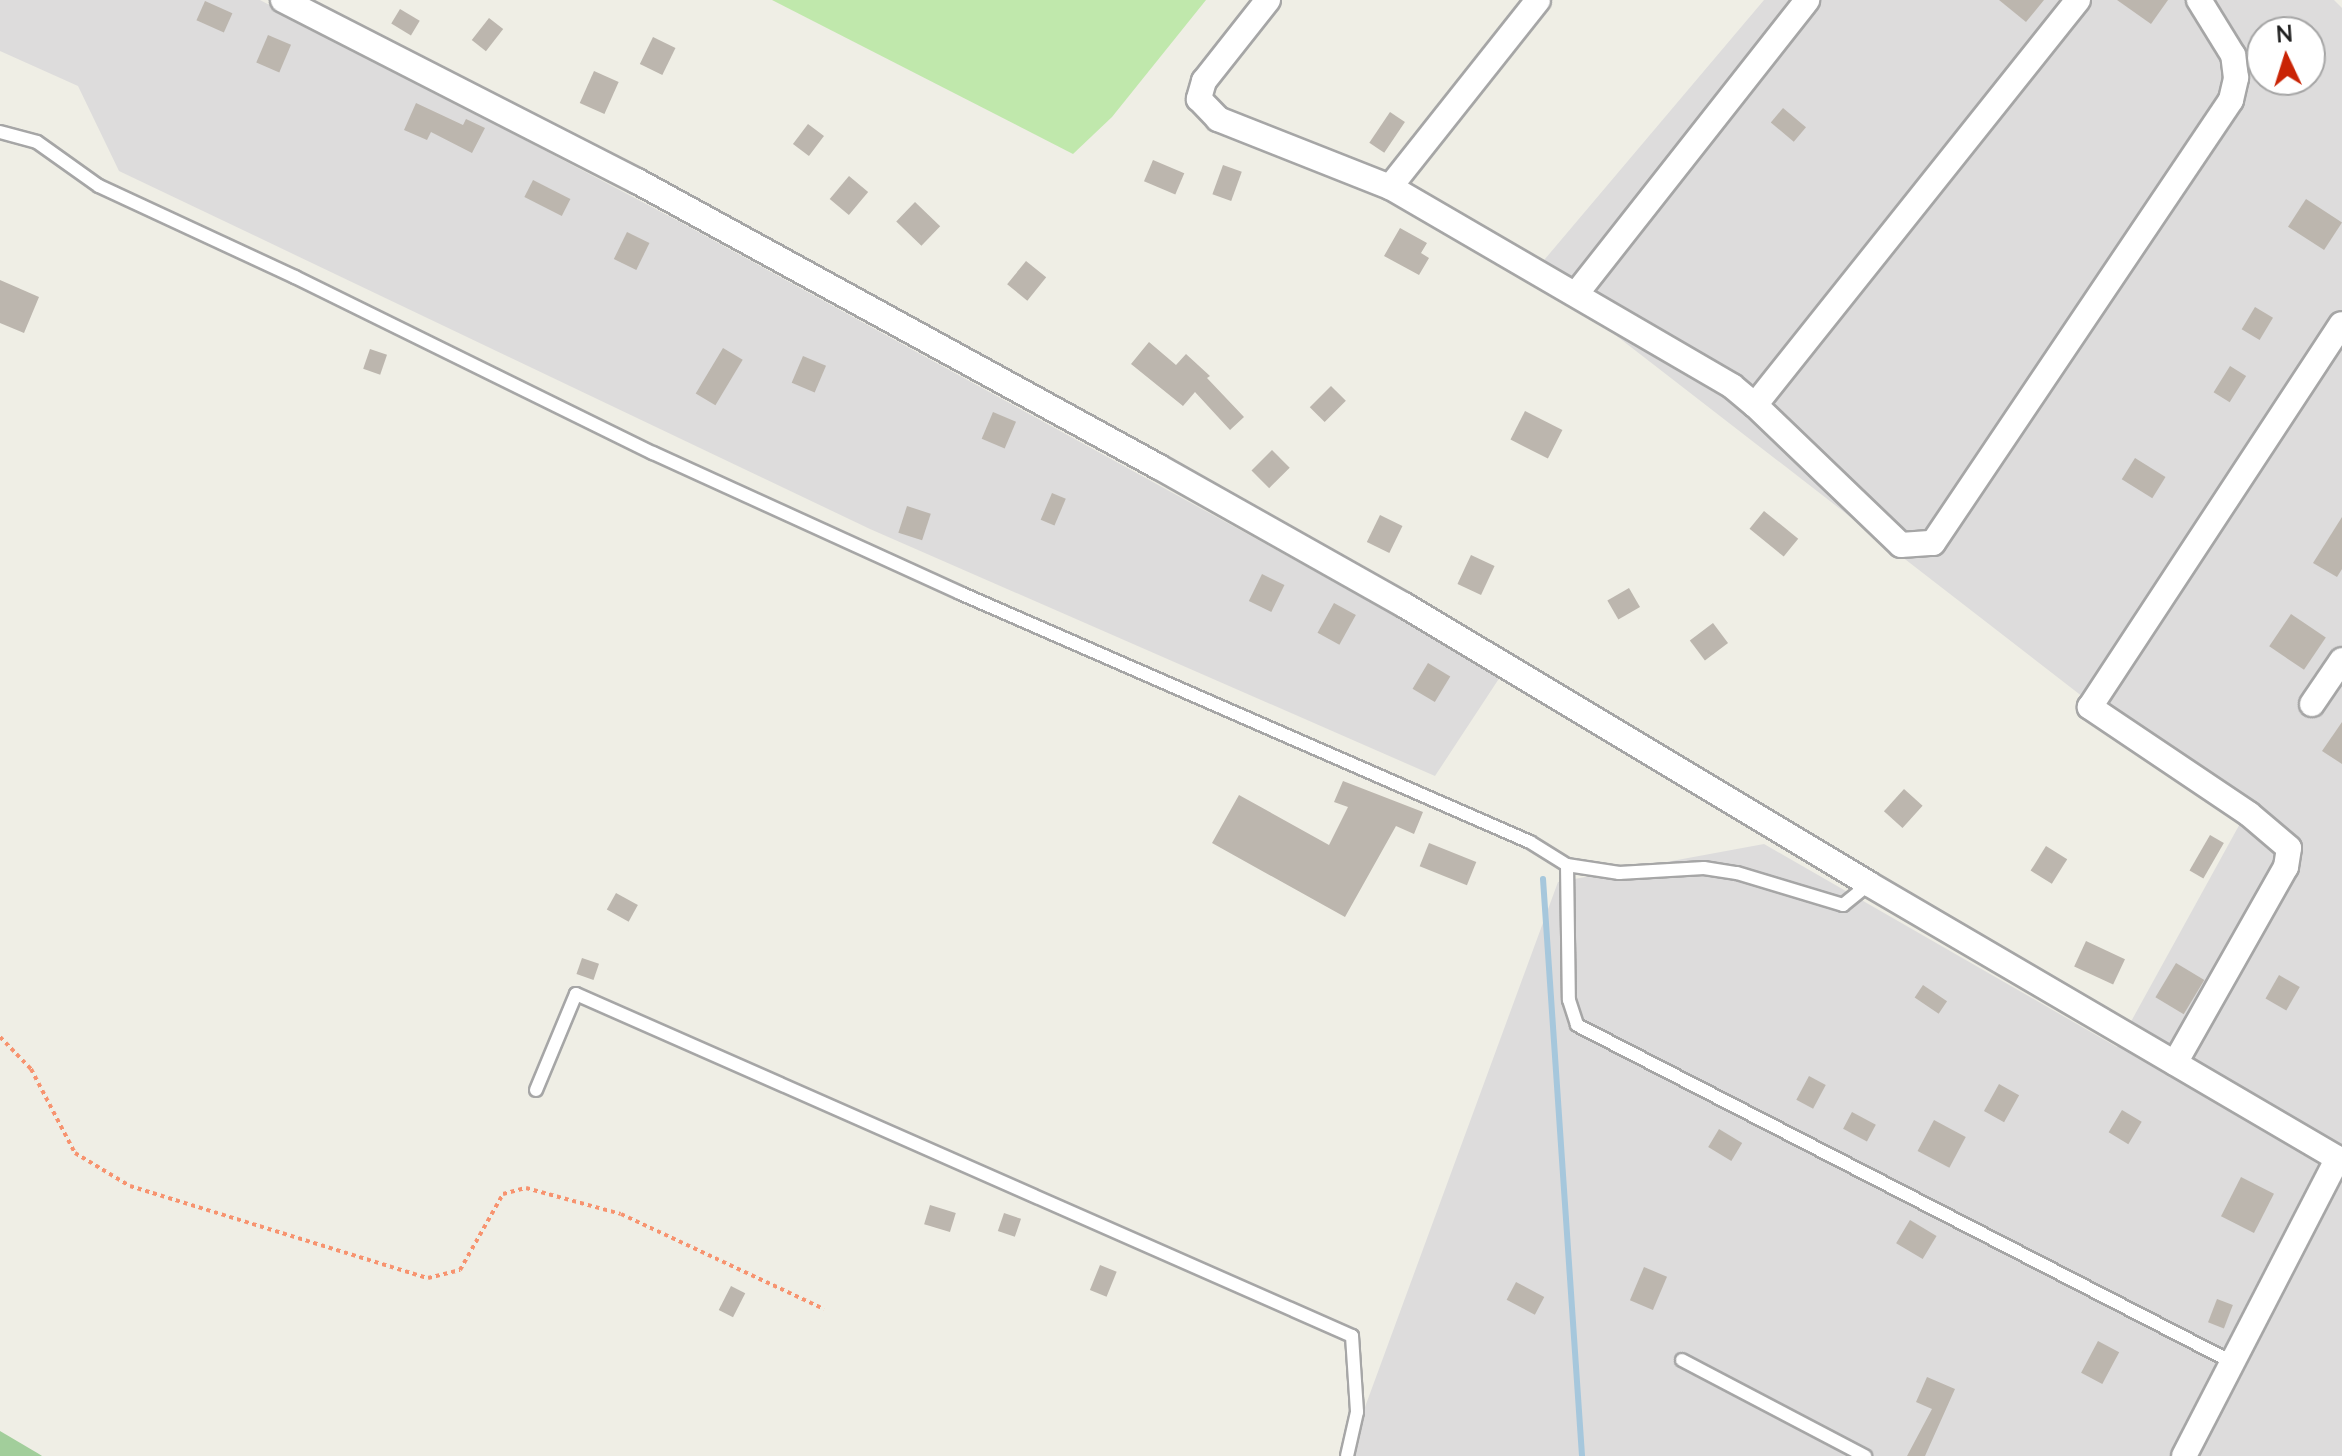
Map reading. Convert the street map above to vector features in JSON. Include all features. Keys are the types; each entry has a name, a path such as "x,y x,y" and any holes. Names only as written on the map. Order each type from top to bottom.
{"street":[{"path":"283,0 637,181 1404,605 1869,884 2340,1160 2184,1456"},
{"path":"1268,0 1204,81 1199,99 1204,108 1218,119 1390,187 1732,386 1901,545 1933,543 2231,100 2236,78 2233,55 2199,0"},
{"path":"1390,187 1538,0"},
{"path":"1576,294 1807,0"},
{"path":"1755,405 2078,0"},
{"path":"2175,1063 2286,867 2289,848 2249,814 2090,707 2342,324"},
{"path":"2312,704 2342,660"}],"lane":[{"path":"0,132 37,142 99,186 295,277 653,453 960,593 1515,835 1567,865 1619,873 1704,868 1737,873 1843,905 1869,884"},
{"path":"1567,865 1569,1000 1577,1025 2232,1362"},
{"path":"536,1090 576,994 1352,1336 1357,1412 1347,1456"},
{"path":"1682,1360 1865,1456"}],"path":[{"path":"0,1037 31,1069 75,1153 130,1186 428,1278 460,1270 503,1194 526,1188 621,1214 824,1309"}],"shaded area":[{"path":"0,0 260,0 682,223 1502,674 1435,776 870,529 119,171 78,86 0,51"},
{"path":"1764,0 2334,0 2342,8 2342,1456 1347,1456 1558,882 1764,844 2117,1047 2242,820 1534,272"}],"green space":[{"path":"772,0 1206,0 1112,117 1073,154"},
{"path":"0,1431 39,1454 42,1456 0,1456"}],"building":[{"path":"1999,0 2044,0 2026,22"},
{"path":"2117,0 2168,0 2151,24"},
{"path":"205,1 232,13 224,32 196,20"},
{"path":"400,9 420,21 411,35 391,24"},
{"path":"489,18 503,29 486,51 472,40"},
{"path":"268,35 291,45 279,72 256,63"},
{"path":"653,37 675,48 662,75 640,64"},
{"path":"594,71 619,82 604,114 580,103"},
{"path":"416,103 463,125 466,119 485,128 472,153 431,132 427,140 404,130"},
{"path":"1783,108 1806,127 1794,142 1771,123"},
{"path":"1390,112 1405,122 1384,153 1369,143"},
{"path":"808,124 824,136 809,156 793,144"},
{"path":"1153,160 1184,173 1175,194 1144,181"},
{"path":"1223,165 1242,172 1231,201 1212,194"},
{"path":"849,176 868,192 849,215 830,199"},
{"path":"533,180 570,199 562,216 524,197"},
{"path":"2306,199 2342,222 2324,250 2288,227"},
{"path":"915,202 940,226 921,246 896,221"},
{"path":"1400,228 1427,243 1421,253 1429,258 1419,275 1384,256"},
{"path":"627,232 649,243 636,270 614,259"},
{"path":"1026,261 1046,277 1027,301 1007,284"},
{"path":"0,280 39,297 24,333 0,323"},
{"path":"2255,307 2273,318 2260,340 2242,329"},
{"path":"1149,342 1176,365 1186,354 1210,376 1207,378 1244,417 1230,430 1195,392 1183,406 1131,364"},
{"path":"723,348 743,360 715,405 696,393"},
{"path":"370,349 387,355 380,375 363,369"},
{"path":"803,356 826,366 815,392 792,383"},
{"path":"2230,366 2246,376 2230,402 2214,392"},
{"path":"1331,386 1346,401 1325,422 1310,407"},
{"path":"1525,411 1562,430 1548,459 1510,440"},
{"path":"993,412 1016,422 1005,448 982,439"},
{"path":"1272,450 1290,468 1269,488 1251,471"},
{"path":"2135,458 2166,477 2152,498 2122,479"},
{"path":"1052,493 1066,499 1054,526 1041,520"},
{"path":"907,506 931,514 922,540 898,533"},
{"path":"1764,511 1798,539 1784,557 1750,529"},
{"path":"1380,515 1402,526 1389,553 1367,542"},
{"path":"2342,517 2342,569 2337,577 2313,563"},
{"path":"1471,555 1495,566 1481,595 1457,584"},
{"path":"1262,574 1284,585 1271,612 1249,601"},
{"path":"1629,588 1640,607 1618,620 1607,600"},
{"path":"1334,603 1356,615 1339,645 1318,633"},
{"path":"2291,614 2326,637 2304,670 2269,646"},
{"path":"1713,623 1728,643 1705,660 1690,640"},
{"path":"1428,663 1450,676 1435,702 1413,689"},
{"path":"2342,722 2342,764 2322,751"},
{"path":"1343,781 1423,812 1414,834 1396,826 1345,917 1212,843 1239,795 1329,845 1348,807 1334,802"},
{"path":"1904,789 1923,806 1903,828 1884,811"},
{"path":"2210,835 2224,843 2203,879 2190,871"},
{"path":"1429,843 1476,862 1467,885 1420,866"},
{"path":"2046,846 2067,859 2052,884 2031,871"},
{"path":"616,893 638,905 629,922 607,910"},
{"path":"2086,941 2125,959 2113,985 2074,966"},
{"path":"582,958 599,964 593,980 576,974"},
{"path":"2176,963 2204,980 2184,1014 2155,997"},
{"path":"2279,975 2300,987 2286,1010 2266,998"},
{"path":"1923,985 1947,1001 1939,1014 1915,997"},
{"path":"1809,1076 1826,1085 1813,1109 1796,1100"},
{"path":"1999,1084 2019,1095 2004,1122 1984,1111"},
{"path":"2122,1110 2142,1122 2128,1144 2109,1132"},
{"path":"1852,1112 1876,1125 1867,1141 1843,1129"},
{"path":"1934,1120 1966,1137 1949,1168 1918,1151"},
{"path":"1719,1129 1742,1143 1731,1161 1708,1147"},
{"path":"2241,1177 2274,1194 2254,1233 2221,1216"},
{"path":"930,1205 956,1213 950,1232 924,1224"},
{"path":"1004,1213 1021,1219 1015,1237 998,1231"},
{"path":"1910,1220 1937,1236 1923,1259 1896,1243"},
{"path":"1100,1265 1117,1272 1107,1297 1090,1290"},
{"path":"1644,1267 1667,1277 1653,1310 1630,1300"},
{"path":"1516,1282 1544,1297 1535,1315 1507,1300"},
{"path":"731,1286 745,1293 733,1317 719,1310"},
{"path":"2217,1299 2233,1305 2224,1328 2208,1322"},
{"path":"2098,1341 2119,1352 2102,1384 2081,1373"},
{"path":"1927,1377 1955,1389 1925,1456 1907,1456 1932,1409 1916,1402"}],"waterway":[{"path":"1543,879 1582,1456"}]}
